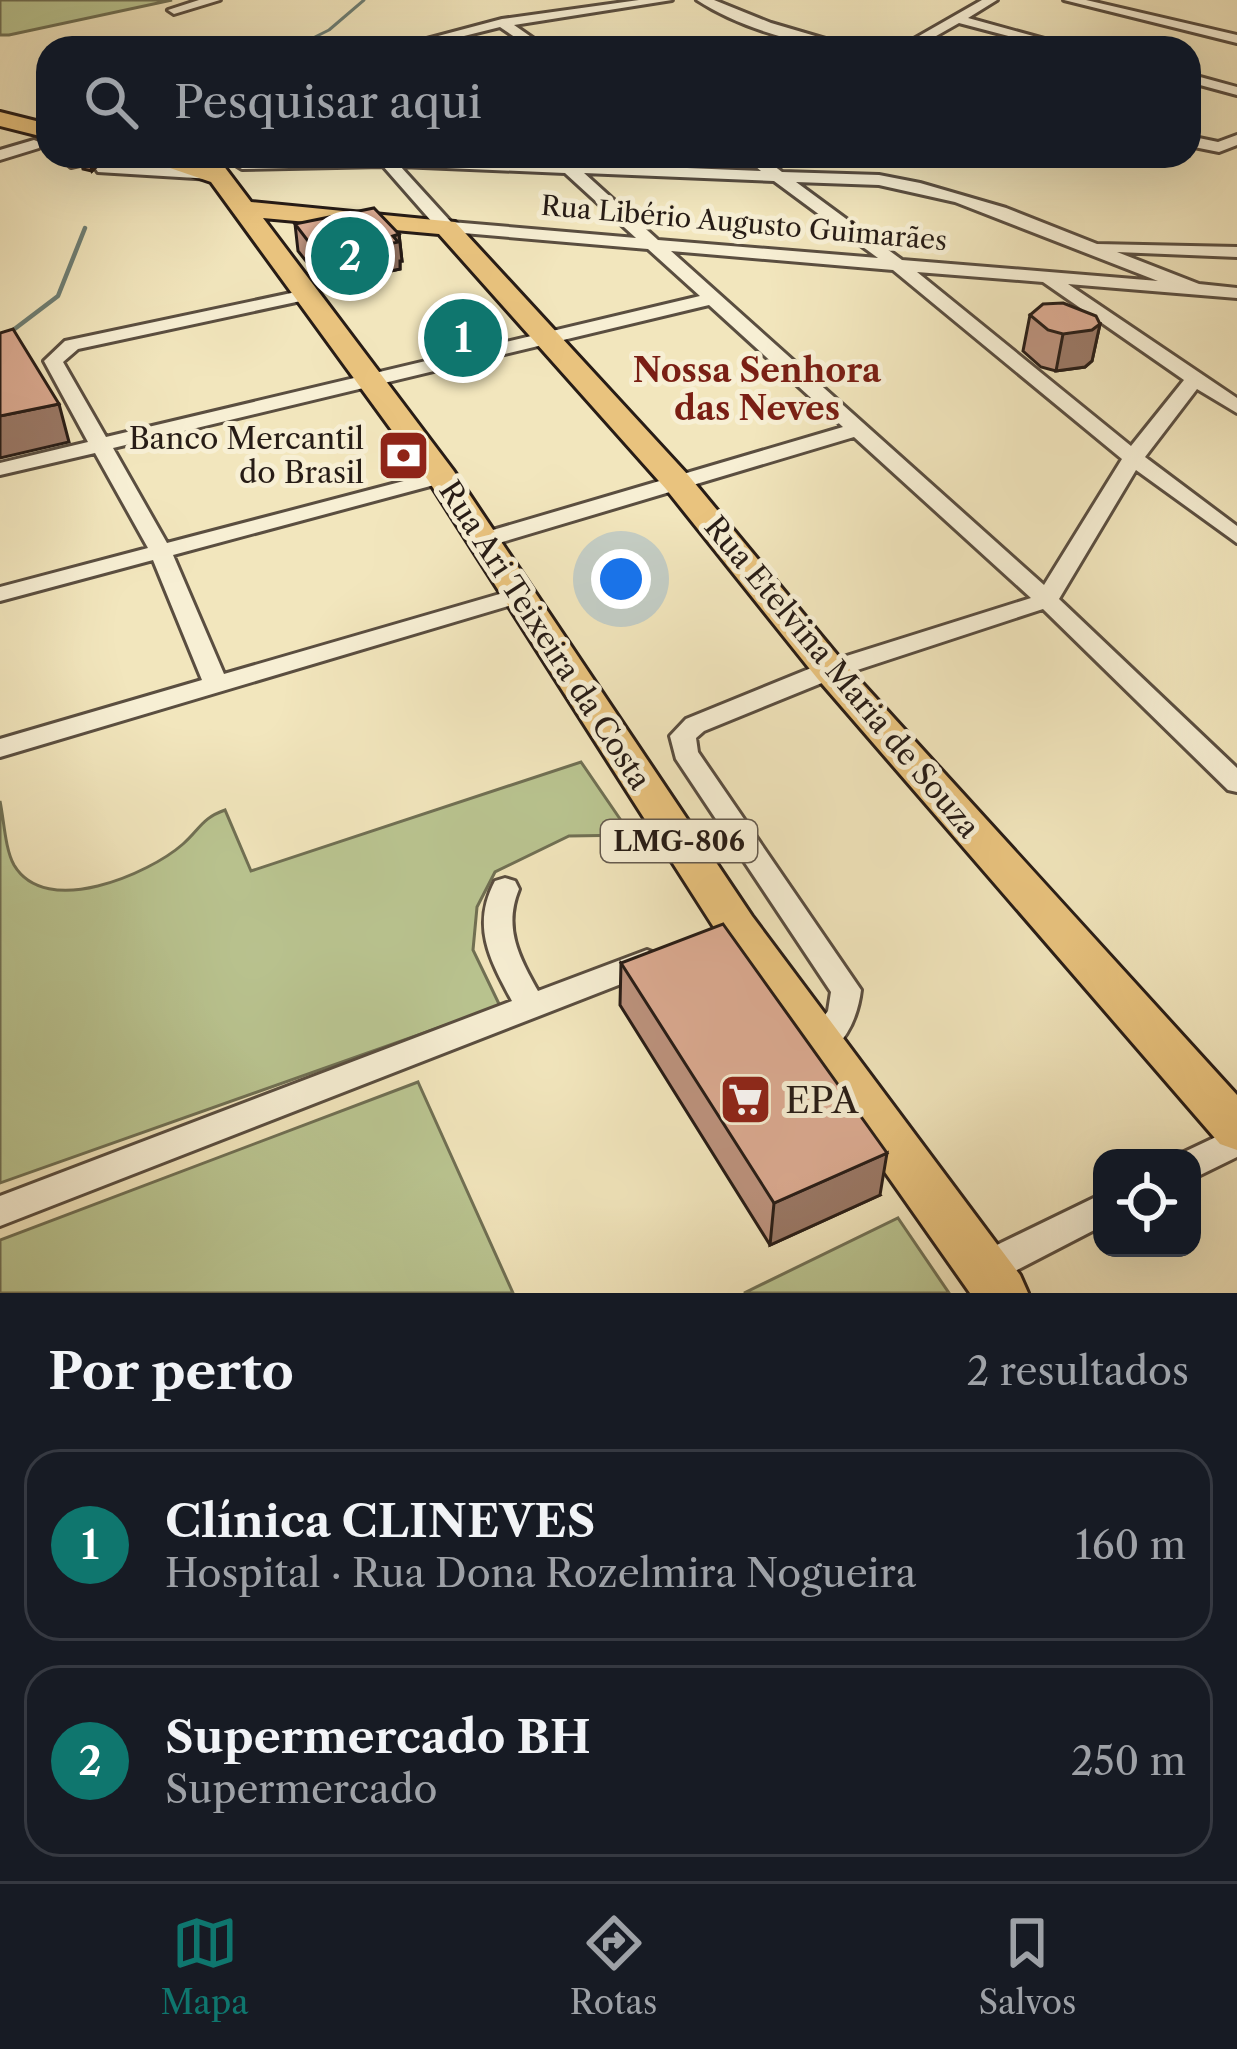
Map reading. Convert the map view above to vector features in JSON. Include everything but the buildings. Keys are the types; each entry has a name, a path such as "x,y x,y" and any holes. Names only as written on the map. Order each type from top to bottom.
{"highway":[{"path":"0,119 36,137"},
{"path":"0,151 36,142"},
{"name":"Rua Ari Teixeira da Costa","path":"214,168 442,477 726,932 820,1041 993,1281"},
{"name":"Rua Libério Augusto Guimarães","path":"245,209 446,227"},
{"path":"262,232 290,215"},
{"name":"Rua Etelvina Maria de Souza","path":"446,227 677,482 830,670 1237,1129"}],"street":[{"path":"174,10 214,0"},
{"path":"439,36 666,0"},
{"path":"703,0 804,36"},
{"path":"927,36 991,0"},
{"path":"1070,0 1237,39"},
{"path":"957,19 1023,36"},
{"path":"502,23 522,36"},
{"path":"1201,82 1237,91"},
{"path":"1201,143 1219,147 1237,140"},
{"path":"104,169 131,168"},
{"path":"393,168 446,227"},
{"path":"584,168 652,245 1047,600 1237,783"},
{"path":"654,168 924,187 993,208 1078,244 1139,278 1230,293 1237,309"},
{"path":"764,168 901,266 1133,458 1237,536"},
{"name":"Rua Libério Augusto Guimarães","path":"446,227 1048,279 1139,278"},
{"path":"1078,244 1237,253"},
{"path":"1048,279 1237,406"},
{"path":"217,686 160,550 53,361 72,344 310,294"},
{"path":"0,470 710,299"},
{"path":"820,1041 843,1015 846,989 685,753 683,736 695,725 830,670 1047,600 1133,458 1196,377"},
{"path":"484,540 858,429"},
{"path":"0,594 442,477"},
{"path":"0,748 517,596"},
{"path":"506,889 497,904 494,932 531,1006"},
{"path":"0,1210 675,951"},
{"path":"1201,1159 1237,1141"},
{"path":"993,1281 1093,1215"}],"green space":[{"path":"0,0 172,0 0,35"},
{"path":"581,762 631,835 569,836 495,872 477,907 473,950 500,1006 0,1183 0,801 14,865 29,881 49,889 73,890 147,868 225,810 251,871"},
{"path":"418,1082 513,1293 0,1293 0,1240"},
{"path":"898,1218 949,1293 744,1293"}],"waterway":[{"path":"317,36 364,0"},
{"path":"0,340 58,296 85,228"}],"place":[{"name":"Supermercado BH","path":"350,256"},
{"name":"Clínica CLINEVES","path":"463,338"},
{"name":"Banco Mercantil do Brasil","path":"403,455"},
{"name":"EPA","path":"746,1100"}],"district":[{"name":"Nossa Senhora das Neves","path":"757,389"}]}
